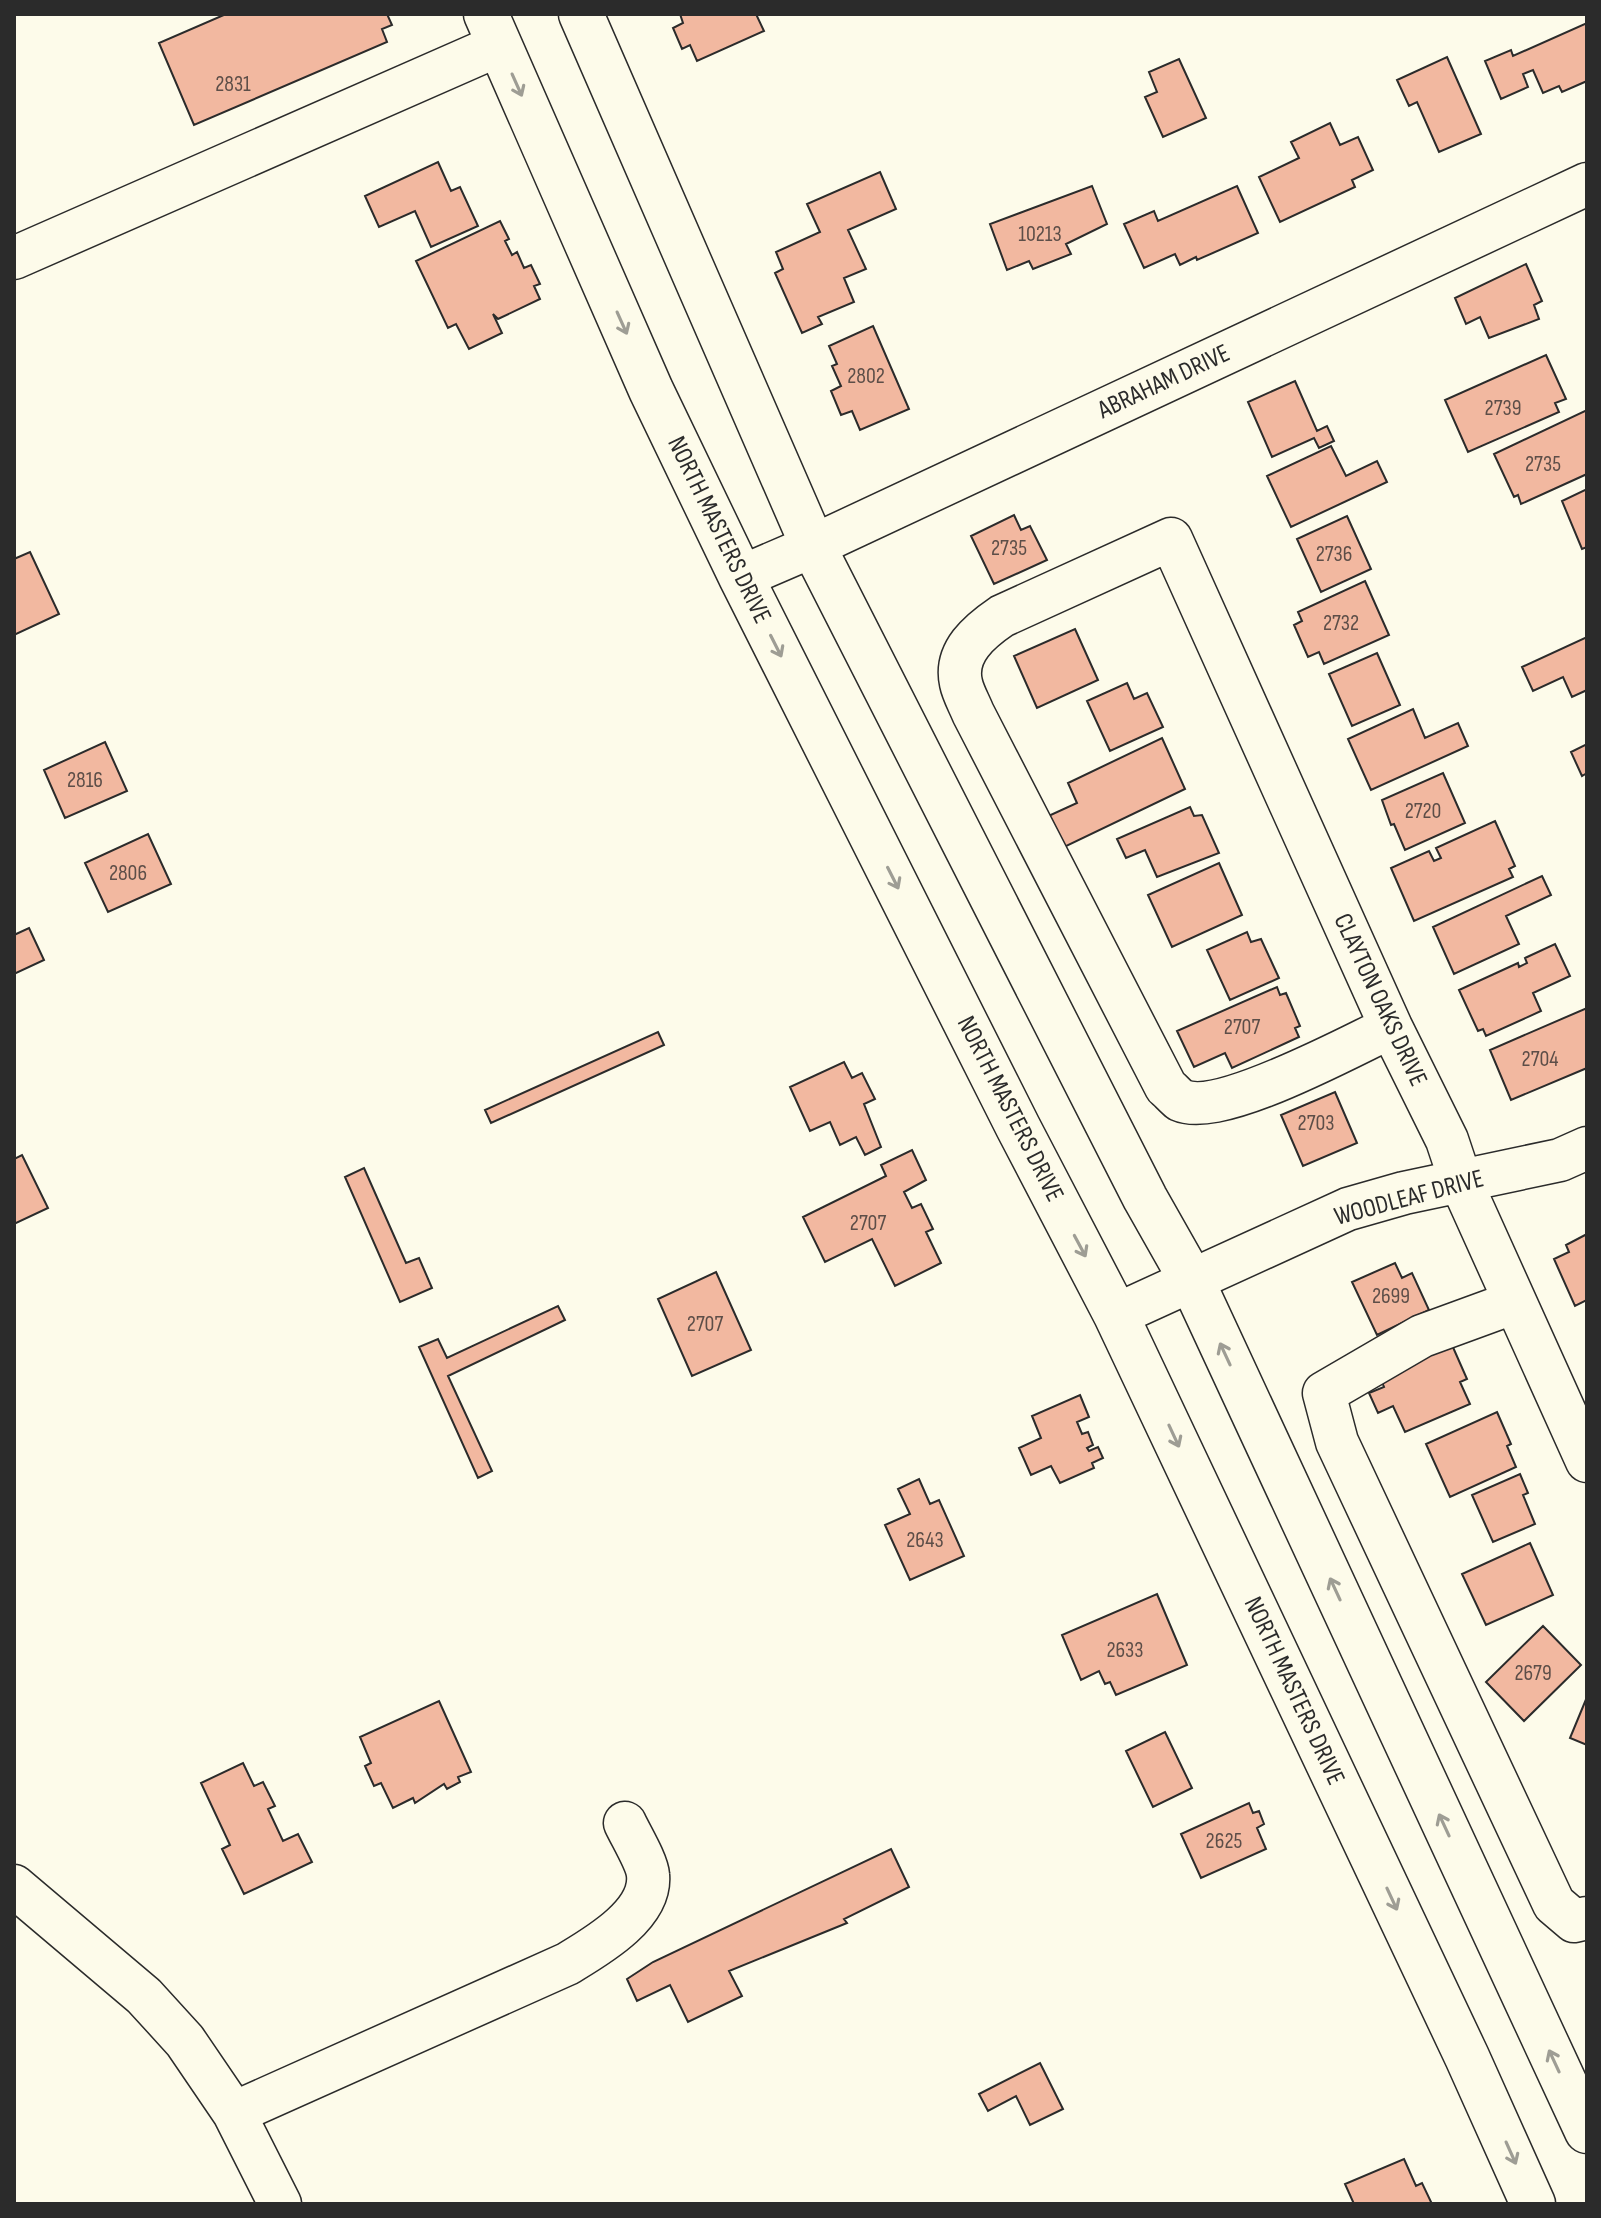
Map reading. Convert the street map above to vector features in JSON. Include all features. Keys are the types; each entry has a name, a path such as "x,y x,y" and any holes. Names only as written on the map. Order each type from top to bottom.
{"main road":[{"path":"581,14 813,546 1145,1198 1192,1281 1587,2131"},
{"name":"NORTH MASTERS DRIVE","path":"493,30 651,390 741,577 1116,1315 1467,2057 1533,2204"}],"street":[{"path":"14,258 493,30"},
{"name":"ABRAHAM DRIVE","path":"741,577 1587,184"},
{"name":"CLAYTON OAKS DRIVE","path":"1391,1027 1260,1088 1206,1103 1180,1100 1166,1087 973,713 960,682 960,665 968,646 980,631 1002,616 1171,539 1391,1027 1447,1140 1461,1182 1515,1302 1575,1400 1587,1461"},
{"name":"WOODLEAF DRIVE","path":"1116,1315 1348,1209 1404,1193 1560,1160 1587,1148"},
{"path":"1515,1302 1422,1336 1324,1393 1337,1442 1554,1904 1574,1921 1587,1918"},
{"path":"234,2113 567,1964 611,1937 642,1900 648,1875 625,1823"},
{"path":"14,1886 144,1996 185,2041 234,2113 280,2204"}],"building":[{"path":"226,14 387,14 392,25 382,29 387,42 194,125 159,43"},
{"path":"680,14 756,14 764,31 697,61 690,45 682,49 673,28 683,23"},
{"path":"1587,23 1587,81 1562,92 1559,86 1543,93 1533,70 1523,74 1528,87 1501,99 1485,61 1511,50 1513,56"},
{"path":"1447,57 1481,134 1439,152 1417,102 1409,106 1397,80"},
{"path":"1179,59 1206,118 1163,137 1145,97 1157,92 1149,72"},
{"path":"1330,123 1340,145 1358,137 1373,170 1352,180 1355,187 1280,222 1259,177 1299,158 1291,142"},
{"path":"438,162 451,191 460,187 478,226 431,247 415,211 379,227 365,196"},
{"path":"880,172 896,209 848,230 866,269 844,278 854,302 818,317 822,324 802,333 775,273 783,269 776,252 820,232 807,204"},
{"path":"1092,186 1107,224 1066,244 1071,254 1033,269 1029,261 1007,270 990,224"},
{"path":"1237,186 1258,233 1197,260 1196,257 1180,265 1175,254 1144,268 1124,224 1154,211 1158,221"},
{"path":"500,221 509,239 505,241 512,255 517,252 524,268 531,265 540,284 534,286 540,299 498,319 493,314 502,333 469,349 456,324 448,328 416,261"},
{"path":"1526,264 1542,301 1534,305 1539,319 1489,338 1480,317 1466,324 1455,298"},
{"path":"873,326 909,409 860,430 852,411 841,415 831,391 841,386 832,366 837,364 829,346"},
{"path":"1546,355 1566,399 1555,403 1559,412 1468,452 1445,400"},
{"path":"1295,381 1317,431 1327,426 1334,441 1319,448 1314,438 1272,457 1248,402"},
{"path":"1587,410 1587,474 1521,504 1518,495 1514,497 1494,454"},
{"path":"1331,446 1346,476 1377,461 1387,482 1291,527 1267,476"},
{"path":"1587,489 1587,547 1582,549 1562,501"},
{"path":"1014,515 1021,530 1030,526 1047,560 994,584 971,536"},
{"path":"1347,516 1371,569 1321,592 1297,539"},
{"path":"30,552 59,614 14,635 14,559"},
{"path":"1365,581 1389,635 1324,664 1319,652 1308,657 1294,625 1302,621 1298,612"},
{"path":"1075,629 1098,680 1037,708 1014,656"},
{"path":"1587,637 1587,690 1572,697 1563,677 1533,691 1522,667"},
{"path":"1377,653 1400,705 1352,726 1329,674"},
{"path":"1127,683 1134,699 1147,693 1163,727 1110,751 1087,701"},
{"path":"1413,709 1425,738 1458,723 1468,746 1371,790 1348,739"},
{"path":"1162,738 1185,789 1058,850 1044,818 1077,803 1068,783"},
{"path":"105,742 127,791 65,818 44,770"},
{"path":"1587,744 1587,773 1582,776 1571,752"},
{"path":"1443,773 1465,823 1405,850 1382,800"},
{"path":"1190,807 1194,816 1202,815 1219,853 1157,877 1145,850 1126,858 1117,839"},
{"path":"1495,821 1515,866 1509,869 1513,877 1414,921 1391,868 1429,851 1434,861 1441,858 1436,848"},
{"path":"148,834 171,884 108,912 85,863"},
{"path":"1219,863 1242,915 1172,947 1148,895"},
{"path":"1542,876 1551,895 1506,916 1519,944 1454,974 1433,927"},
{"path":"29,928 44,960 14,974 14,935"},
{"path":"1247,932 1251,942 1261,939 1279,978 1230,1000 1207,950"},
{"path":"1555,944 1570,976 1533,993 1541,1011 1486,1036 1483,1029 1478,1031 1459,990 1518,963 1519,967 1527,963 1525,958"},
{"path":"1277,987 1280,995 1286,993 1300,1026 1295,1028 1299,1037 1232,1068 1225,1053 1194,1067 1177,1031"},
{"path":"1587,1008 1587,1068 1511,1100 1490,1050"},
{"path":"658,1032 664,1045 491,1123 485,1110"},
{"path":"844,1062 852,1078 862,1073 875,1099 864,1104 881,1147 865,1155 856,1137 840,1145 830,1122 810,1131 790,1087"},
{"path":"1335,1092 1357,1143 1303,1166 1281,1115"},
{"path":"912,1150 926,1180 904,1192 912,1208 921,1204 933,1229 926,1232 941,1263 895,1286 872,1239 825,1262 803,1217 886,1176 881,1165"},
{"path":"22,1155 48,1208 14,1224 14,1159"},
{"path":"364,1168 406,1263 419,1258 432,1288 400,1302 345,1177"},
{"path":"1587,1234 1587,1300 1575,1306 1554,1259 1569,1252 1566,1245"},
{"path":"1395,1263 1402,1278 1412,1273 1429,1310 1377,1335 1352,1282"},
{"path":"716,1272 751,1350 692,1376 658,1299"},
{"path":"558,1306 565,1320 448,1376 492,1471 478,1478 419,1347 438,1339 447,1358"},
{"path":"1452,1345 1467,1379 1460,1382 1470,1404 1405,1432 1393,1406 1378,1413 1369,1393 1384,1387 1380,1377"},
{"path":"1080,1395 1089,1417 1077,1422 1082,1434 1088,1432 1093,1445 1087,1448 1089,1451 1098,1447 1103,1458 1092,1463 1094,1468 1060,1483 1051,1466 1031,1475 1019,1448 1041,1438 1032,1416"},
{"path":"1497,1412 1511,1444 1507,1446 1516,1467 1450,1497 1426,1444"},
{"path":"1520,1474 1528,1493 1523,1495 1535,1524 1493,1542 1472,1495"},
{"path":"919,1479 930,1504 939,1500 964,1556 910,1580 885,1525 910,1514 898,1489"},
{"path":"1530,1543 1553,1595 1486,1625 1462,1574"},
{"path":"1157,1594 1187,1665 1116,1695 1110,1682 1105,1684 1099,1671 1081,1680 1062,1635"},
{"path":"1543,1626 1581,1665 1524,1721 1486,1682"},
{"path":"1587,1697 1587,1745 1570,1738"},
{"path":"439,1701 471,1772 458,1777 460,1782 447,1789 444,1784 415,1803 413,1798 393,1808 381,1783 374,1786 365,1766 371,1763 360,1737"},
{"path":"1165,1732 1192,1788 1153,1807 1126,1751"},
{"path":"243,1763 254,1786 263,1782 275,1806 268,1809 283,1841 298,1834 312,1862 244,1894 222,1849 230,1845 201,1783"},
{"path":"1249,1803 1253,1813 1259,1811 1264,1824 1257,1828 1266,1849 1201,1878 1181,1834"},
{"path":"891,1849 909,1887 844,1919 847,1923 729,1971 742,1996 688,2022 670,1985 637,2001 627,1979 653,1962"},
{"path":"1040,2063 1063,2109 1030,2125 1016,2096 988,2111 979,2094"},
{"path":"1404,2159 1416,2186 1422,2183 1432,2204 1354,2204 1345,2184"}]}
